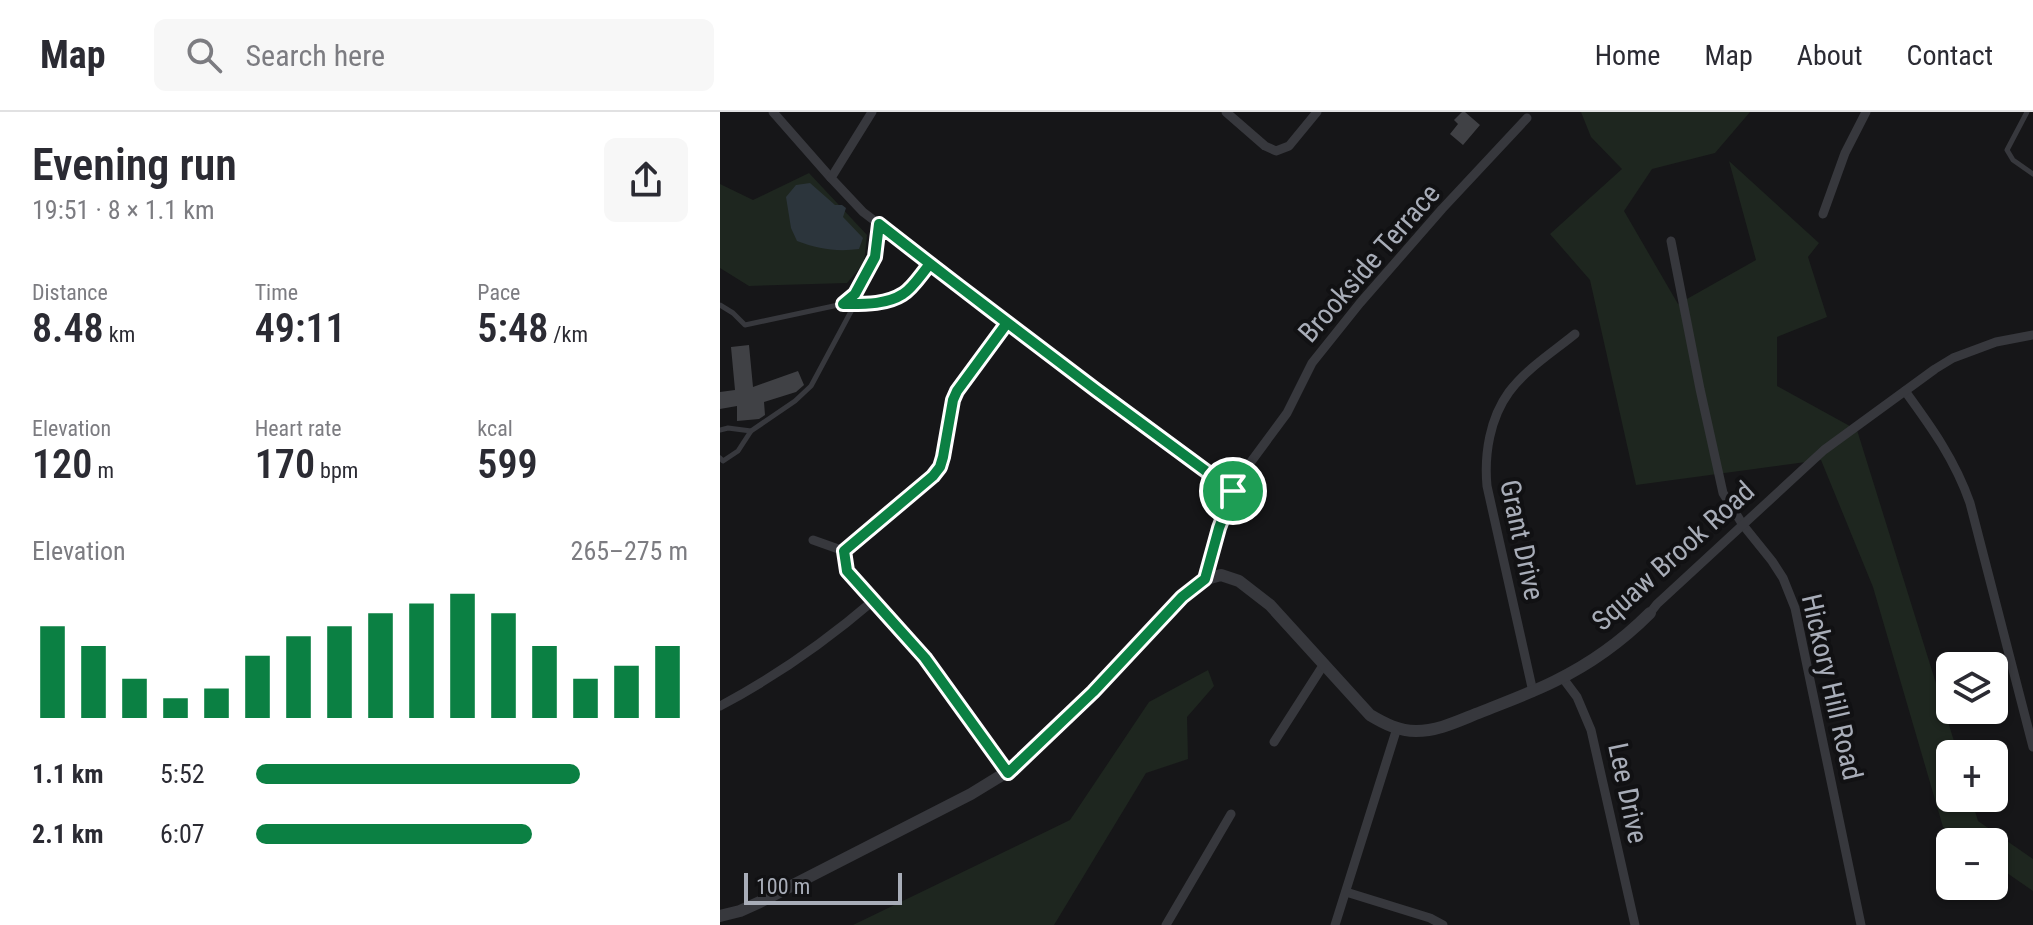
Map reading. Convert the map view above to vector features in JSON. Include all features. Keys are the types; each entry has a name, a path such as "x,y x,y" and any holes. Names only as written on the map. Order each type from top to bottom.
{"street":[{"path":"773,112 863,212 1233,491"},
{"path":"831,178 872,112"},
{"path":"1226,112 1265,146 1276,151 1289,146 1317,112"},
{"path":"1823,214 1845,153 1866,112"},
{"name":"Brookside Terrace","path":"1205,579 1219,528 1239,478 1287,413 1312,363 1442,209 1527,118"},
{"name":"Hickory Hill Road","path":"1671,241 1723,493 1783,578 1795,608 1861,925"},
{"path":"844,551 940,467 957,391 1007,323"},
{"name":"Grant Drive","path":"1533,692 1487,486 1486,455 1494,421 1509,392 1519,380 1575,334"},
{"name":"Squaw Brook Road","path":"1397,728 1433,730 1533,692 1562,677 1626,635 1824,450 1935,369 1996,342 2033,335"},
{"path":"1905,391 1937,434 1963,482 2033,747"},
{"path":"813,540 844,551"},
{"path":"844,551 847,571 925,658 1008,773"},
{"path":"720,916 771,897 1008,773 1093,692 1182,597 1205,579 1226,575 1257,593 1282,616 1370,715 1397,728 1335,925"},
{"path":"720,706 807,654 874,600"},
{"path":"1274,742 1324,664"},
{"name":"Lee Drive","path":"1562,677 1577,697 1591,730 1635,925"},
{"path":"1166,925 1231,814"},
{"path":"1346,892 1430,918 1443,925"}],"lane":[{"path":"2027,112 2007,150 2013,160 2033,174"},
{"path":"843,304 855,294 875,257 879,224"},
{"path":"720,305 745,325 843,304 867,304 905,293 930,264"},
{"path":"720,458 723,461 738,451 751,431 811,386 855,304"},
{"path":"720,430 751,431"}],"shaded area":[{"path":"1581,112 1750,112 1715,153 1652,169 1624,211 1678,304 1756,260 1729,161 1819,243 1808,257 1827,317 1777,337 1777,386 1857,430 1936,683 1936,724 1949,724 1954,740 1936,740 1936,803 1873,587 1821,460 1636,485 1590,280 1550,234 1622,169 1591,137"},
{"path":"809,173 867,235 864,263 847,283 749,286 720,268 720,184 753,200"},
{"path":"810,183 835,205 846,208 843,217 863,238 859,249 828,249 797,241 791,228 786,197 796,185"},
{"path":"1208,670 1214,686 1187,717 1188,759 1146,773 1054,925 853,925 1070,820 1149,702"},
{"path":"1939,812 1975,812 1978,821 1988,828 1944,828"},
{"path":"2008,842 2033,859 2033,891 2008,874"}],"building":[{"path":"1462,112 1480,125 1463,145 1450,134 1458,124 1454,120"},
{"path":"749,345 753,387 798,371 804,385 796,392 764,402 765,415 759,419 737,421 737,406 720,409 720,392 735,390 731,347"}],"route":[{"path":"1233,491 930,264 905,293 867,304 843,304 855,294 875,257 879,224 930,264 1007,323 957,391 940,467 844,551 847,571 925,658 1008,773 1093,692 1182,597 1205,579 1233,491"}]}
